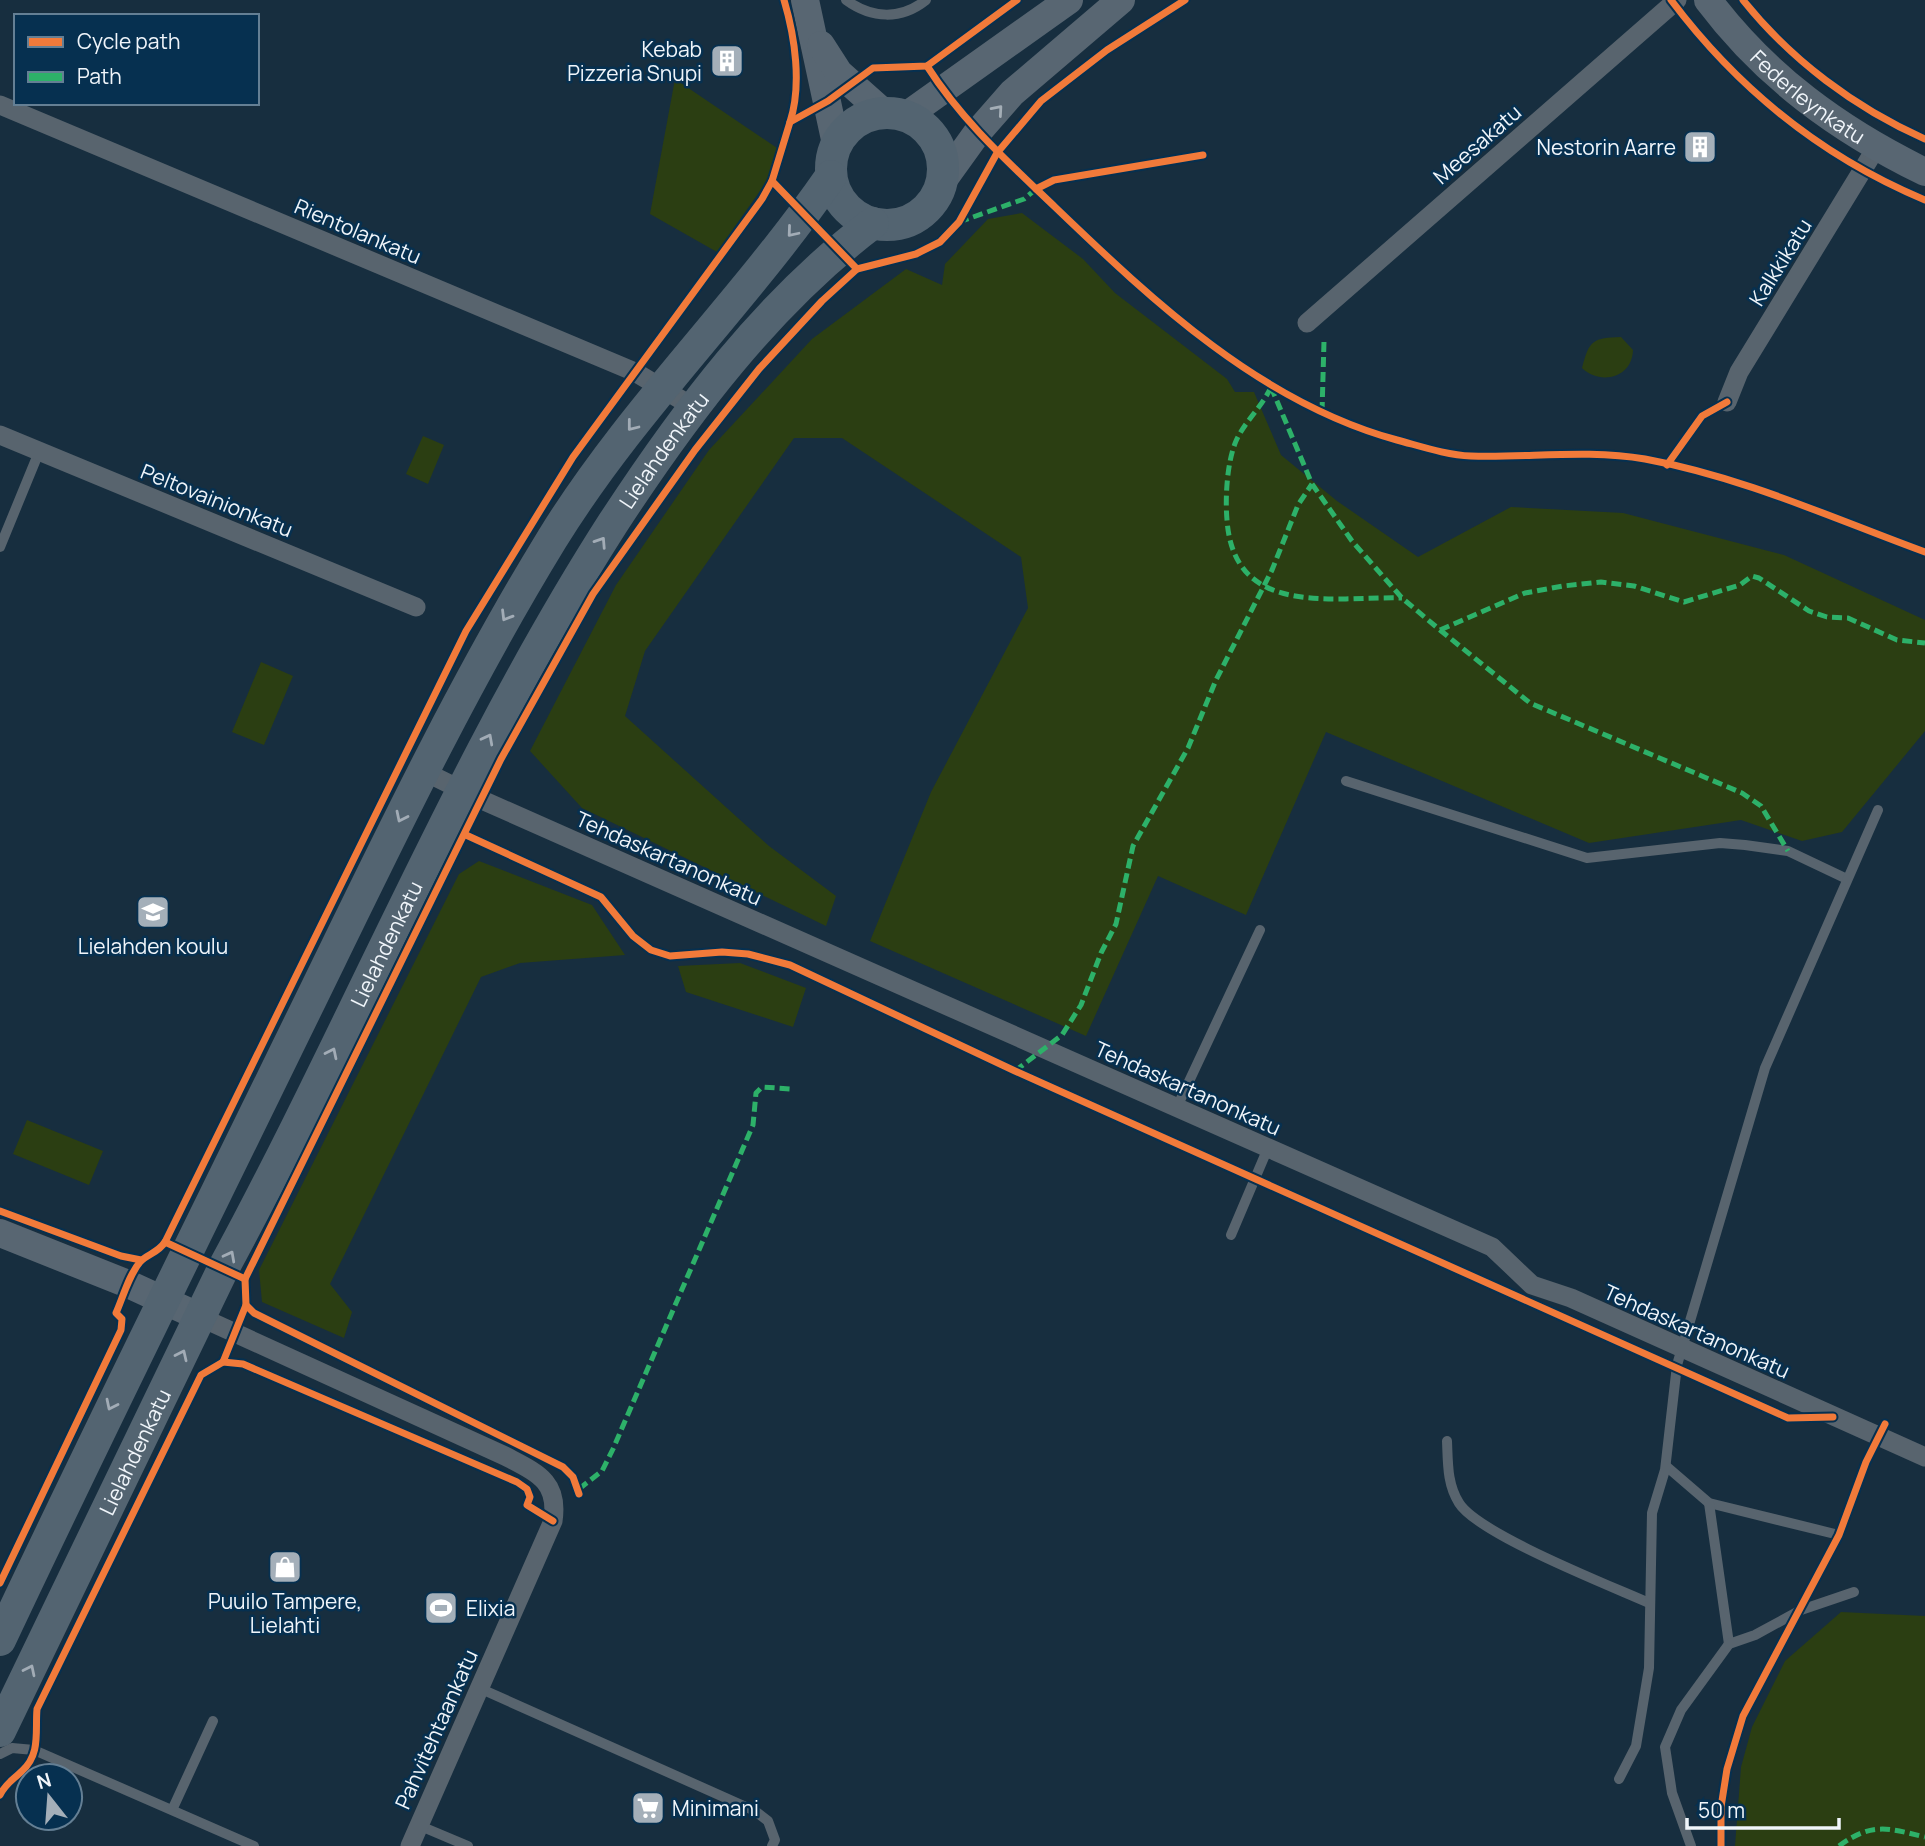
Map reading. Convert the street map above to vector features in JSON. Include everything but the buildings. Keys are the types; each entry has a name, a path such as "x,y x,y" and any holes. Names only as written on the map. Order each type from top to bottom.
{"main road":[{"path":"805,0 816,37 836,144 831,176 844,205 860,218 873,223 899,223 918,215 932,202 941,183 1012,93 1121,0"},
{"path":"836,144 856,122 895,114 1069,0"},
{"name":"Federleynkatu","path":"1708,0 1780,80 1810,106 1876,148 1925,172"},
{"path":"816,37 839,73 895,114 926,129 939,149 942,160 941,183"},
{"name":"Lielahdenkatu","path":"0,1640 163,1300 423,771 493,639 553,537 597,471 660,389 806,215 831,176"},
{"name":"Lielahdenkatu","path":"0,1731 200,1317 461,790 529,660 576,582 693,407 799,287 873,223"},
{"path":"0,1233 200,1317"}],"street":[{"name":"Meesakatu","path":"1307,323 1677,0"},
{"name":"Rientolankatu","path":"0,105 635,372 693,407"},
{"name":"Kalkkikatu","path":"1727,402 1740,372 1876,148"},
{"name":"Peltovainionkatu","path":"0,435 416,607"},
{"name":"Tehdaskartanonkatu","path":"423,771 1492,1247 1531,1285 1571,1298 1925,1457"},
{"name":"Pahvitehtaankatu","path":"200,1317 505,1456 547,1481 556,1502 553,1521 410,1846"}],"lane":[{"path":"846,0 867,14 895,15 914,10 926,0"},
{"path":"0,547 39,452"},
{"path":"1346,781 1587,858 1732,844 1788,851 1847,879"},
{"path":"1619,1779 1636,1746 1649,1668 1652,1513 1666,1465 1677,1365 1765,1068 1878,810"},
{"path":"1177,1107 1260,930"},
{"path":"1231,1235 1268,1148"},
{"path":"1447,1441 1448,1478 1460,1505 1488,1528 1649,1603"},
{"path":"1666,1465 1709,1503 1839,1535"},
{"path":"1709,1503 1729,1644"},
{"path":"1691,1846 1672,1793 1665,1746 1681,1710 1729,1644 1755,1635 1801,1610 1854,1592"},
{"path":"479,1688 755,1811 768,1821 775,1840 772,1846"},
{"path":"173,1808 212,1721"},
{"path":"0,1754 12,1748 26,1748 129,1789 254,1846"},
{"path":"418,1825 468,1846"}],"green space":[{"path":"675,79 780,150 767,181 717,252 650,214"},
{"path":"1022,213 1083,259 1115,293 1227,379 1235,392 1254,392 1281,455 1337,501 1418,557 1511,507 1623,513 1784,555 1925,620 1925,731 1842,832 1802,841 1741,820 1589,843 1326,732 1246,915 1158,876 1086,1036 870,941 931,792 1028,608 1021,557 842,438 794,438 645,651 625,716 769,846 836,896 826,926 582,808 530,751 616,585 709,450 812,339 906,269 942,285 945,264 988,219"},
{"path":"1621,337 1633,350 1631,360 1621,373 1614,376 1597,376 1582,368 1587,351 1594,342 1604,338"},
{"path":"423,436 444,445 428,484 406,474"},
{"path":"261,662 293,676 264,745 232,732"},
{"path":"479,861 592,905 625,955 520,963 481,977 330,1284 352,1312 344,1338 262,1302 259,1270 459,874"},
{"path":"740,963 806,988 793,1027 686,992 678,966"},
{"path":"27,1120 103,1151 89,1185 13,1154"},
{"path":"1841,1612 1925,1616 1925,1846 1735,1846 1741,1767 1752,1727 1785,1661"}],"marked path":[{"path":"959,222 1024,199 1036,189"},
{"path":"1322,412 1324,341"},
{"path":"1271,387 1312,484 1352,541 1402,598 1530,703 1742,793 1761,806 1788,851"},
{"path":"1271,387 1236,441 1231,459 1226,511 1234,552 1248,574 1268,588 1292,595 1319,599 1402,598"},
{"path":"1015,1071 1062,1035 1081,1005 1101,953 1116,924 1133,846 1188,748 1216,680 1272,570 1298,505 1312,484"},
{"path":"1440,630 1525,593 1563,586 1601,582 1634,586 1684,602 1740,585 1752,576 1809,611 1827,617 1848,618 1897,640 1925,643"},
{"path":"579,1489 602,1471 613,1449 753,1125 756,1093 762,1087 791,1089"},
{"path":"1839,1846 1861,1833 1880,1829 1925,1837"}],"cycle path":[{"path":"784,0 796,61 796,93 790,122"},
{"path":"0,1583 121,1330 122,1319 116,1313 126,1286 143,1259 165,1242 466,631 573,457 762,199 772,181 790,122 828,101 873,68 927,66 1017,0"},
{"path":"579,1494 573,1477 563,1467 254,1313 246,1305 245,1279 501,759 593,594 695,450 759,369 822,301 857,269 916,254 940,242 959,222 997,153 1041,101 1107,50 1185,0"},
{"path":"1671,0 1724,63 1784,117 1851,163 1925,200"},
{"path":"1743,0 1782,43 1826,80 1874,113 1925,139"},
{"path":"927,66 955,105 986,140 1131,278 1212,345 1255,375 1300,401 1347,423 1397,440 1452,454 1623,456 1681,467 1752,487 1925,552"},
{"path":"1036,189 1054,180 1203,155"},
{"path":"772,181 857,269"},
{"path":"1667,465 1702,416 1727,402"},
{"path":"466,835 601,897 633,936 651,950 670,956 722,952 748,954 790,965 1015,1071 1788,1418 1833,1417"},
{"path":"0,1211 121,1256 141,1260"},
{"path":"165,1242 245,1279"},
{"path":"0,1795 32,1757 36,1742 37,1709 201,1375 223,1362 246,1305"},
{"path":"223,1362 243,1364 517,1482 527,1489 530,1497 527,1505 553,1521"},
{"path":"1721,1846 1721,1807 1727,1769 1743,1716 1839,1535 1866,1462 1885,1424"}],"place":[{"name":"Kebab Pizzeria Snupi","path":"727,61"},
{"name":"Nestorin Aarre","path":"1700,147"},
{"name":"Lielahden koulu","path":"153,912"},
{"name":"Puuilo Tampere, Lielahti","path":"285,1567"},
{"name":"Elixia","path":"441,1608"},
{"name":"Minimani","path":"648,1808"}]}
